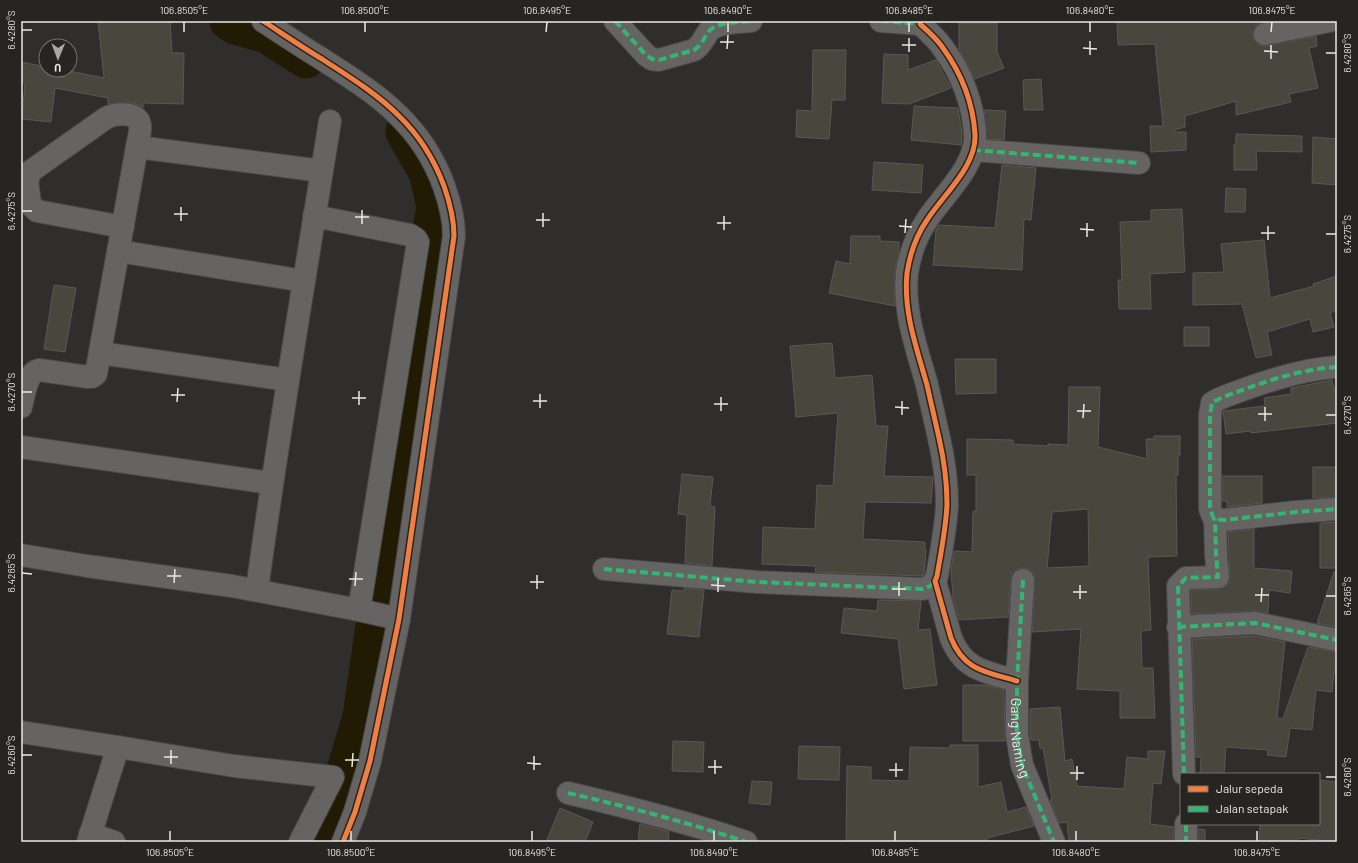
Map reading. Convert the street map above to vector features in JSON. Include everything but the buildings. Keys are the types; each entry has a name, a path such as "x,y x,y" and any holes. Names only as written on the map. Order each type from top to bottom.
{"street":[{"path":"263,21 358,82 398,114 414,132 430,154 440,176 453,215 454,236 379,614"},
{"path":"615,21 646,55 657,60 662,60 699,47 712,24 751,21"},
{"path":"604,569 757,582 923,589 930,586 938,576 947,504 945,470 940,440 927,386 910,326 907,274 911,253 927,219 967,166 976,137 975,124 966,90 958,72 943,47 920,22 881,21"},
{"path":"1265,34 1329,21"},
{"path":"21,407 32,373 39,370 88,377 92,377 96,374 140,126 138,120 127,114 110,116 31,171 26,181 30,203 37,210 122,227"},
{"path":"257,590 271,484 330,121"},
{"path":"137,147 322,171"},
{"path":"973,150 1139,163"},
{"path":"314,216 410,235 416,238 418,242 379,614 370,761 355,812 342,842"},
{"path":"118,251 304,281"},
{"path":"100,353 288,380"},
{"path":"1184,773 1178,627 1178,586 1186,578 1218,577 1215,519 1212,517 1210,509 1210,415 1212,403 1218,399 1290,375 1337,367"},
{"path":"21,447 271,484"},
{"path":"1215,519 1224,520 1337,509"},
{"path":"21,555 86,566 195,580 257,590 379,614"},
{"name":"Gang Naming","path":"1023,580 1017,681 1017,735 1022,765 1054,842"},
{"path":"935,581 951,638 961,658 973,668 1017,681"},
{"path":"1178,627 1255,624 1337,640"},
{"path":"21,732 234,766 333,777 300,842"},
{"path":"114,842 89,838 118,747"},
{"path":"568,793 644,811 714,831 746,842"},
{"path":"1186,825 1186,842"}],"waterway":[{"path":"229,21 235,25 267,34 306,59"},
{"path":"314,842 341,787 362,717 429,246 436,207 428,172 405,132"}],"marked path":[{"path":"615,21 646,55 652,59 659,60 694,50 701,44 709,31 717,26 729,23 751,21"},
{"path":"881,21 920,24"},
{"path":"973,150 1139,163"},
{"path":"1337,367 1312,370 1286,376 1227,395 1212,403 1210,415 1210,509 1214,519 1224,520 1337,509"},
{"path":"1184,773 1178,586 1186,578 1218,577 1215,519"},
{"path":"604,569 757,582 923,589 930,586 935,581"},
{"path":"1023,580 1017,681 1017,735 1022,765 1054,842"},
{"path":"1178,627 1255,623 1337,640"},
{"path":"568,793 657,815 746,842"},
{"path":"1186,825 1186,842"}],"cycle path":[{"path":"263,21 362,85 406,123 419,139 436,166 448,198 453,223 454,236 399,619 370,761 355,812 343,842"},
{"path":"920,21 920,24 943,48 961,78 972,111 975,134 971,157 958,180 934,210 920,232 912,252 907,273 906,288 909,316 915,344 927,385 939,438 946,479 946,522 935,581 951,638 956,649 970,664 986,672 1017,681"}]}
